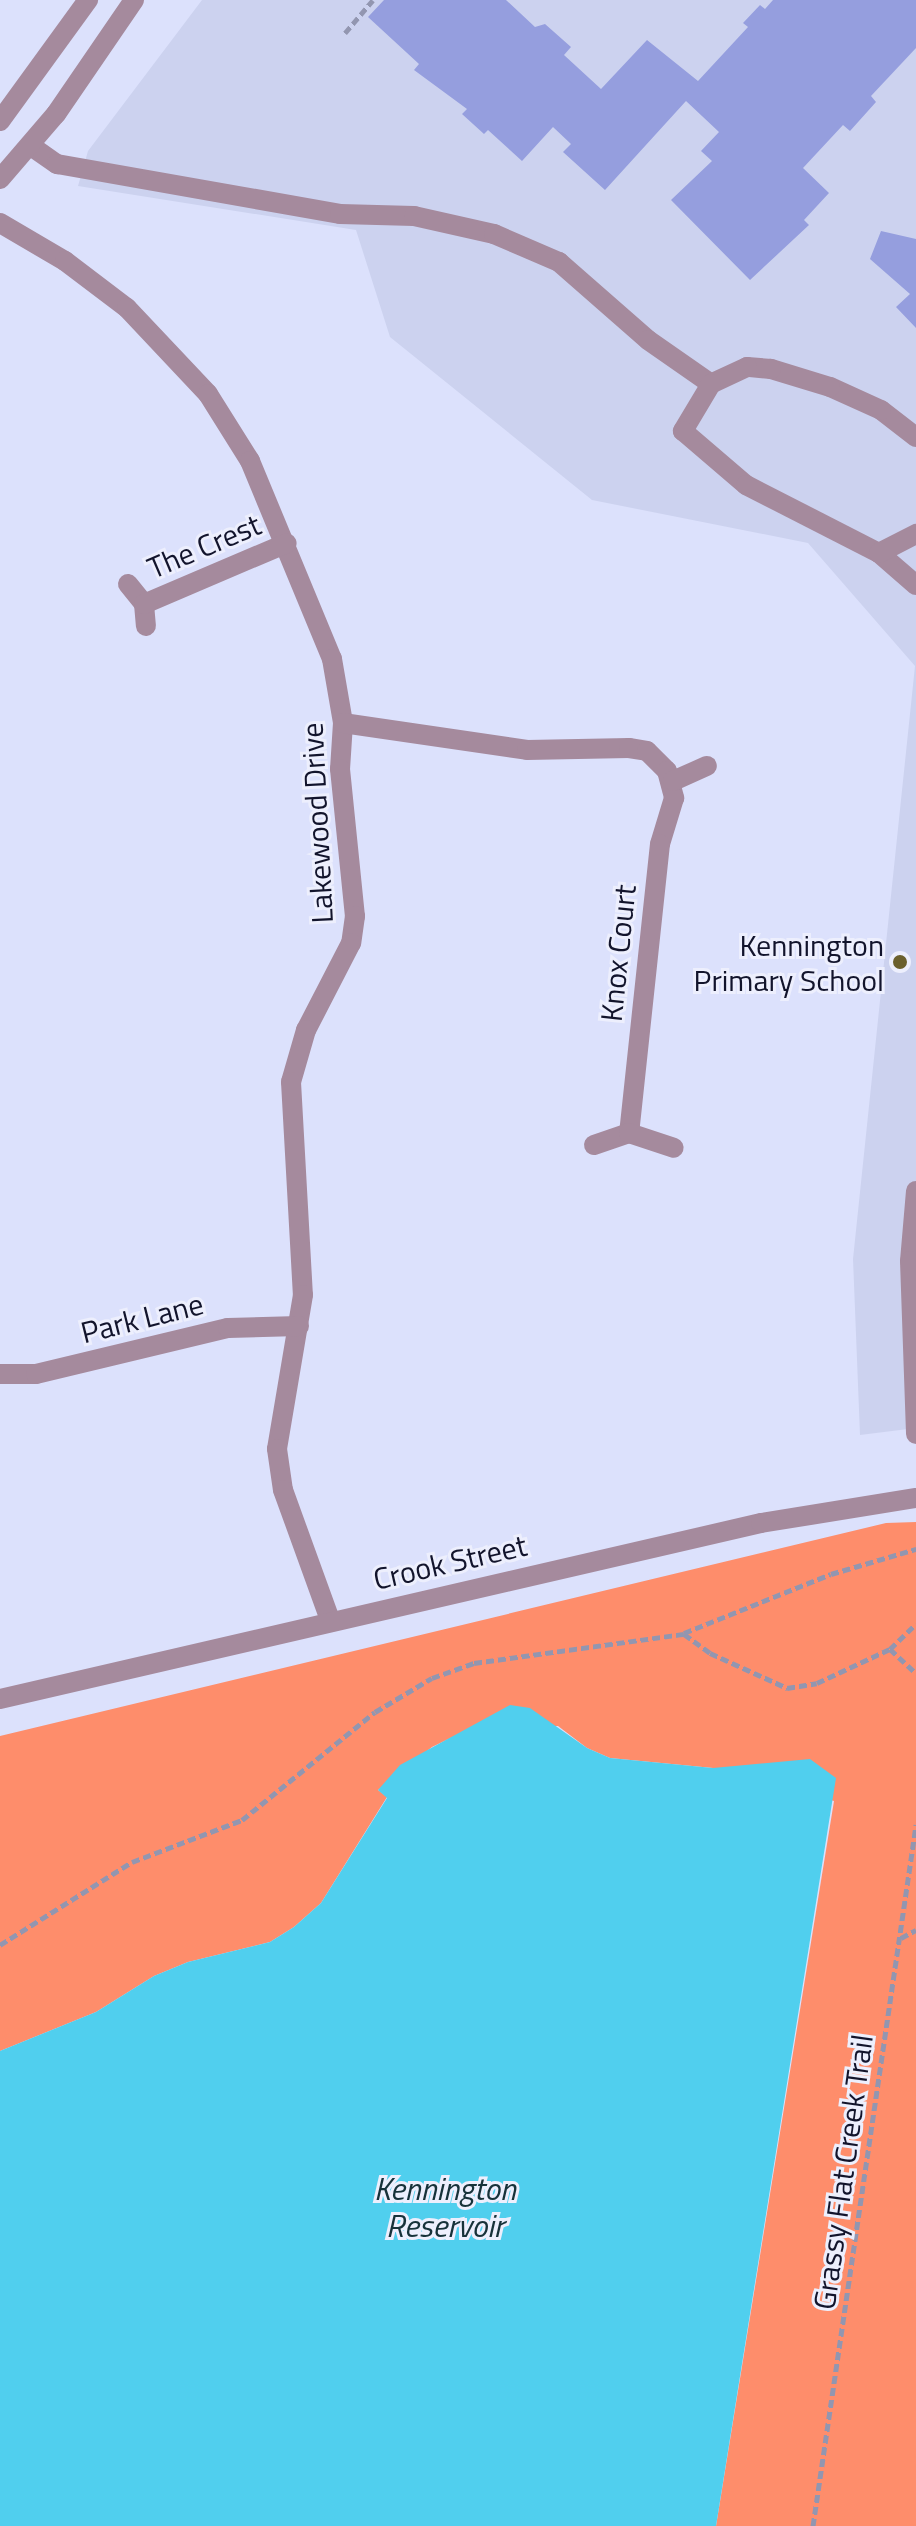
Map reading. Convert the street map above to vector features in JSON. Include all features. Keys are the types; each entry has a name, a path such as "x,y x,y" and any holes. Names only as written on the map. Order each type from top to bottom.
{"street":[{"path":"0,121 88,0"},
{"path":"0,179 31,146 134,0"},
{"path":"31,146 57,164 340,214 414,216 494,234 559,262 648,340 711,384"},
{"name":"Lakewood Drive","path":"0,223 100,286 180,360 250,461 287,543 332,659 343,723 340,769 355,916 351,943 306,1030 291,1082 303,1252 299,1326 277,1449 279,1470 330,1620"},
{"path":"916,437 881,410 783,372 747,367 711,384 683,431 746,485 879,553 916,585"},
{"path":"879,553 916,534"},
{"name":"The Crest","path":"144,604 287,543"},
{"name":"The Crest","path":"128,584 144,604 146,626"},
{"path":"343,723 527,750 629,748 647,751 673,781 707,766"},
{"name":"Knox Court","path":"629,1133 660,844 674,798 673,781"},
{"path":"594,1145 629,1133 674,1148"},
{"path":"916,1191 910,1261 916,1434"},
{"name":"Park Lane","path":"0,1374 36,1374 228,1328 299,1326"},
{"name":"Crook Street","path":"0,1699 330,1620 761,1523 916,1498"}],"path":[{"path":"345,33 373,0"},
{"path":"0,1945 132,1862 242,1820 375,1712 432,1678 533,1652 684,1634 831,1574 916,1549"},
{"path":"684,1634 710,1653 787,1688 817,1683 890,1649 916,1624"},
{"path":"890,1649 916,1673"},
{"name":"Grassy Flat Creek Trail","path":"813,2526 916,1825"},
{"path":"900,1938 916,1930"}],"shaded area":[{"name":"Kennington Primary School","path":"202,0 916,0 916,1428 860,1435 853,1259 915,666 808,543 592,500 390,337 356,230 78,186 88,151"},
{"path":"916,1522 916,2526 716,2526 834,1801 713,1768 610,1758 587,1748 558,1726 467,1730 432,1747 378,1790 387,1797 321,1903 294,1927 270,1942 188,1962 154,1976 96,2012 0,2051 0,1736 886,1523"}],"water":[{"name":"Kennington Reservoir","path":"510,1705 530,1708 587,1748 610,1758 713,1768 810,1759 836,1778 716,2526 0,2526 0,2051 96,2012 154,1976 188,1962 270,1942 294,1927 321,1903 387,1798 378,1790 400,1765"}],"building":[{"path":"384,0 506,0 535,27 545,24 571,47 564,55 601,89 647,40 698,81 748,27 743,23 760,5 765,9 773,0 916,0 916,48 871,96 876,102 850,131 843,125 803,168 829,193 804,220 809,225 750,280 671,200 712,161 701,151 719,132 686,101 605,190 563,152 571,144 553,127 522,161 488,130 484,134 462,114 467,109 414,70 419,64 368,17"},
{"path":"881,231 916,239 916,328 896,307 910,294 870,259"}],"place":[{"name":"Kennington Primary School","path":"900,962"}]}
